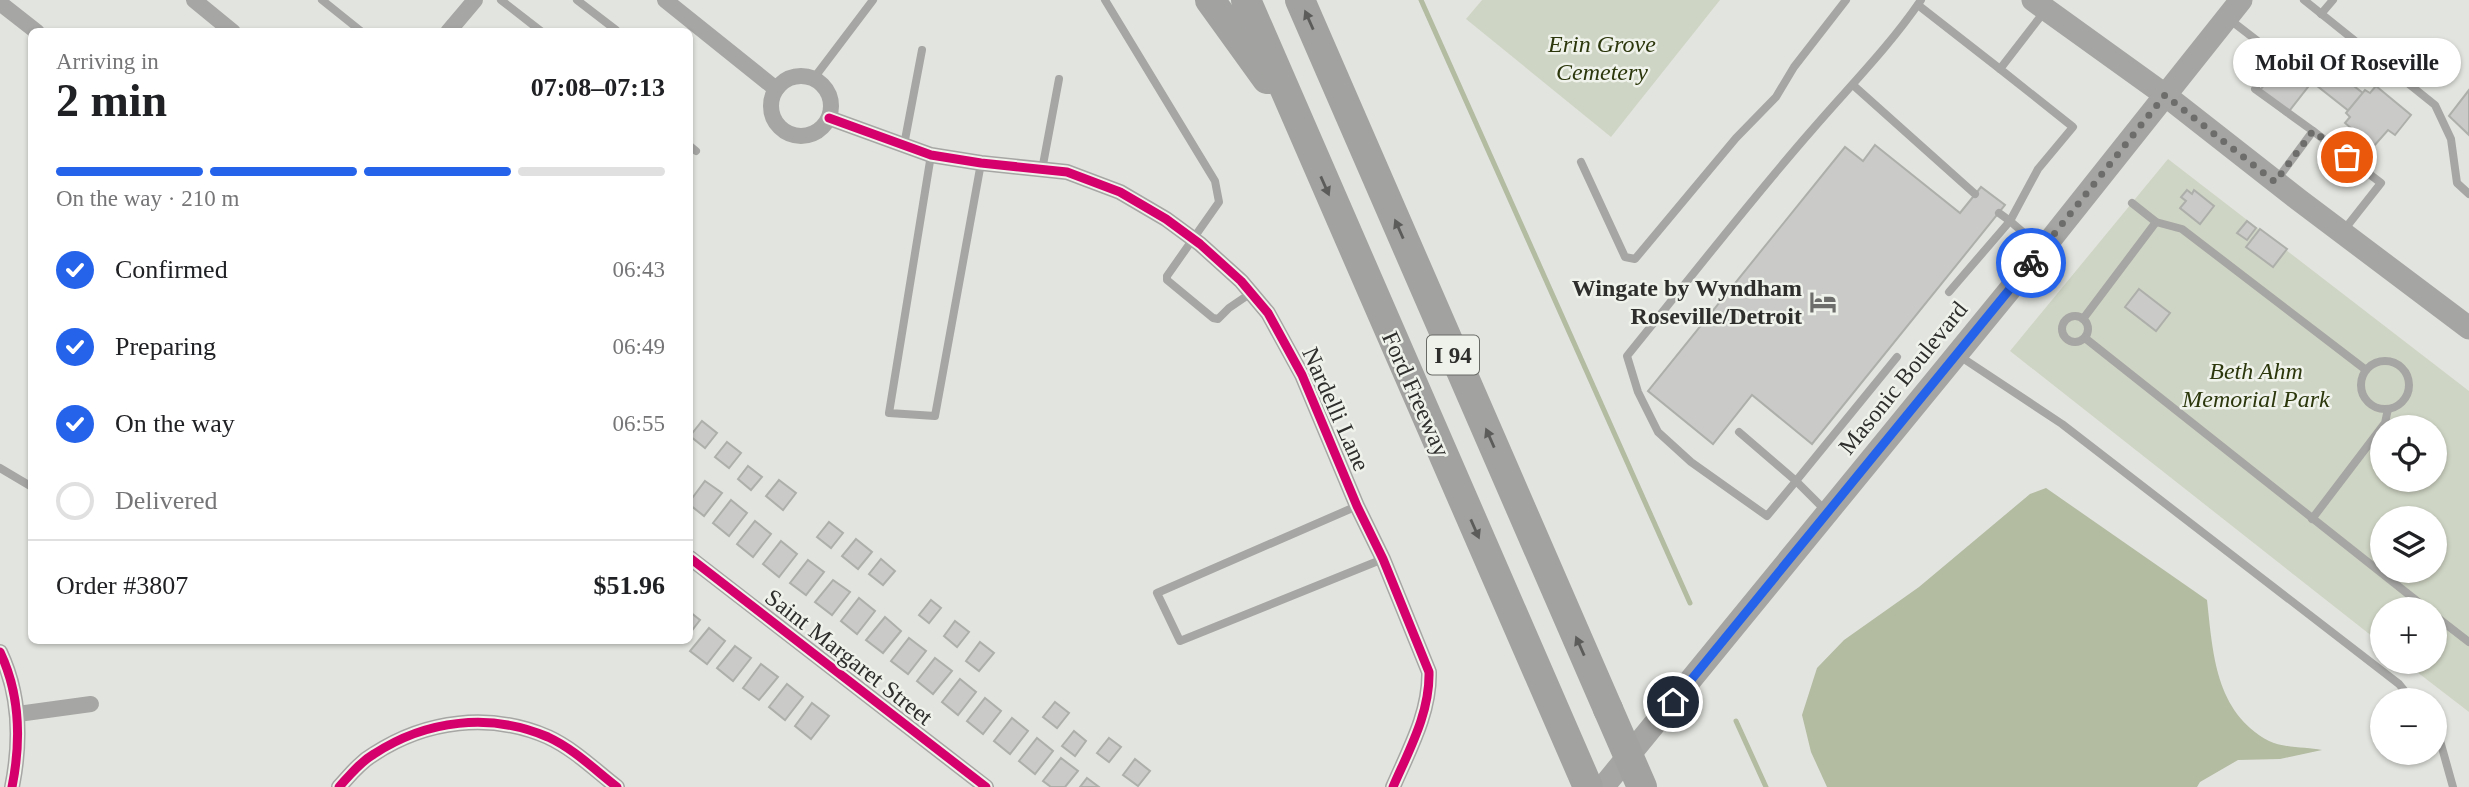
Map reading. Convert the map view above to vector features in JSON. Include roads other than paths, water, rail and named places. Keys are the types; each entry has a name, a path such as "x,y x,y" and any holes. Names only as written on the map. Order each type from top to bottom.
{"highway":[{"path":"1210,0 1298,123"},
{"name":"Ford Freeway","path":"1247,0 1298,123 1588,787"},
{"name":"Ford Freeway","path":"1300,0 1642,787"}],"main road":[{"path":"2040,5 2165,95 2275,182 2469,328"},
{"name":"Masonic Boulevard","path":"1603,787 2043,249 2234,9"}],"street":[{"path":"194,0 228,28"},
{"path":"451,28 475,0"},
{"path":"665,0 776,89"},
{"path":"0,3 32,28"},
{"path":"794,76 814,78 824,85 830,95 832,107 829,118 822,128 811,135 787,133 777,125 772,114 771,101 776,89 784,80 794,76"},
{"name":"Nardelli Lane","path":"829,118 931,155 1067,172 1120,192 1166,219 1241,281 1268,313 1302,375 1357,506 1384,559 1429,672 1427,706 1394,787"},
{"name":"Saint Margaret Street","path":"693,560 986,787"},
{"path":"0,652 18,714 16,766 12,787"},
{"path":"18,714 91,704"},
{"path":"339,787 373,754 397,741 453,722 515,727 547,737 568,748 617,787"}],"lane":[{"path":"322,0 357,28"},
{"path":"501,0 537,28"},
{"path":"577,0 613,28"},
{"path":"814,78 873,0"},
{"path":"1105,0 1215,181 1219,202 1167,276 1167,280 1213,318 1219,319 1229,308 1251,293"},
{"path":"1581,162 1625,257 1635,259 1736,138 1776,97 1794,67 1846,0"},
{"path":"2304,0 2435,105 2451,139 2457,183 2469,194"},
{"path":"2321,14 2333,0"},
{"path":"1897,357 1767,516 1691,462 1658,432 1638,392 1627,356 1919,2 2073,127 2038,169 2010,221 1949,292"},
{"path":"2000,69 2040,5"},
{"path":"2234,9 2273,54 2255,89 2381,183 2342,233"},
{"path":"904,145 922,50"},
{"path":"1042,170 1059,79"},
{"path":"1853,85 1975,194"},
{"path":"2275,182 2313,131"},
{"path":"931,155 889,413 935,416 981,163"},
{"path":"2133,203 2156,222 2182,229 2366,370"},
{"path":"1999,213 2043,249"},
{"path":"2083,319 2156,222"},
{"path":"2074,316 2083,319 2088,328 2085,338 2071,342 2063,335 2065,321 2074,316"},
{"path":"2085,338 2412,597"},
{"path":"1957,354 2062,424 2402,688"},
{"path":"2383,361 2400,366 2409,383 2404,400 2388,409 2370,404 2361,388 2366,370 2383,361"},
{"path":"2312,519 2385,423 2388,409"},
{"path":"1739,432 1827,512"},
{"path":"1,470 28,485"},
{"path":"1357,506 1157,593 1180,641 1384,559"},
{"path":"2447,625 2469,642"},
{"path":"2447,765 2453,787"}],"waterway":[{"path":"1421,0 1690,603"},
{"path":"1736,721 1766,787"}],"place":[{"name":"Mobil Of Roseville","path":"2347,157"},
{"name":"Wingate by Wyndham Roseville/Detroit","path":"1823,302"}],"park label":[{"name":"Erin Grove Cemetery","path":"1602,58"},
{"name":"Beth Ahm Memorial Park","path":"2256,385"}]}
